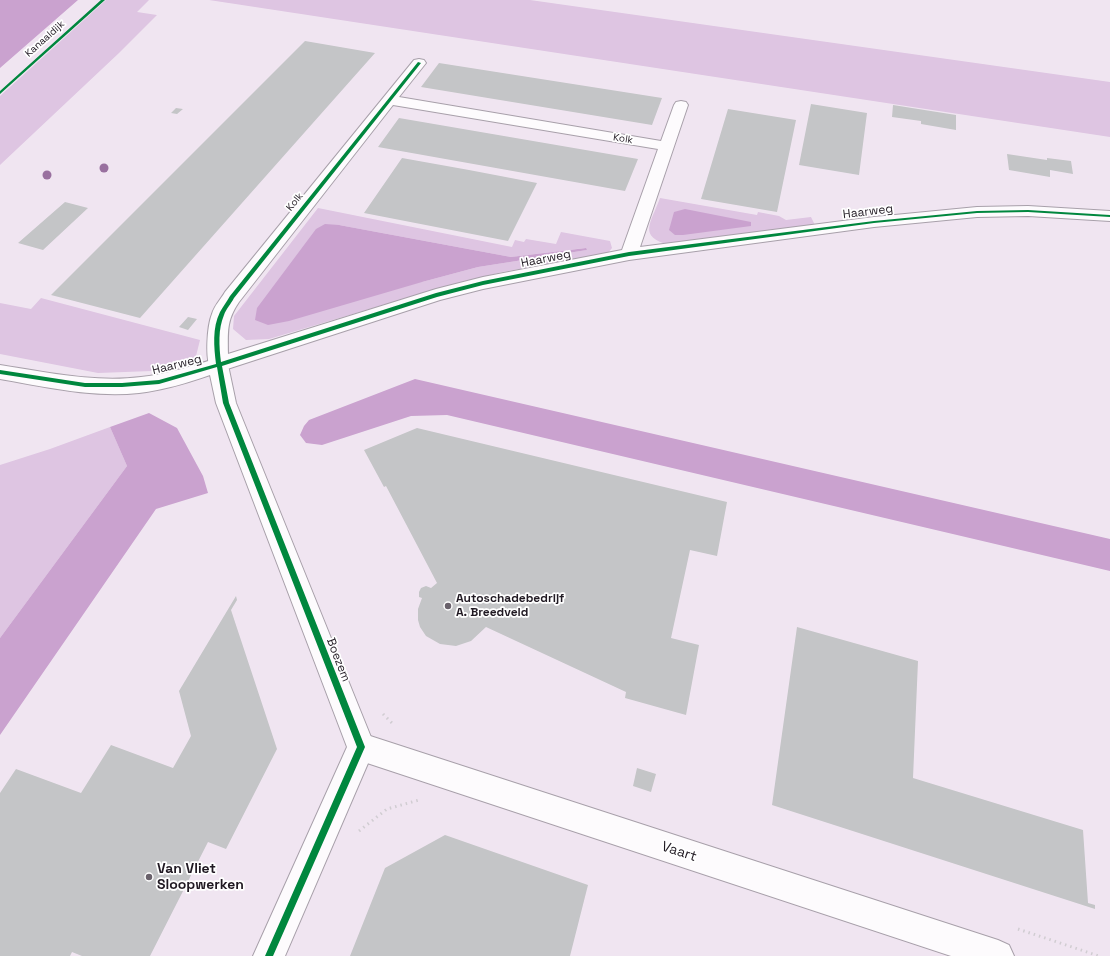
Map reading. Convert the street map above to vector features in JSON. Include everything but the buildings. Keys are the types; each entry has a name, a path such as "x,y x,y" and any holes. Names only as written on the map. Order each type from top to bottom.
{"street":[{"name":"Kolk","path":"218,366 218,334 221,314 232,297 419,63"},
{"name":"Kolk","path":"390,100 666,146"},
{"path":"629,254 681,105"},
{"name":"Haarweg","path":"0,372 85,385 122,385 159,382 218,366 469,286 532,272 629,254 874,222 977,212 1028,211 1110,216"},
{"name":"Boezem","path":"218,366 226,404 361,747"},
{"path":"269,956 361,747"},
{"name":"Vaart","path":"361,747 998,956"}],"path":[{"path":"358,832 387,809 426,798 435,771"}],"shaded area":[{"path":"0,0 78,0 0,68"},
{"path":"106,0 149,0 137,12 157,15 119,53 0,165 0,96"},
{"path":"209,0 530,0 1110,82 1110,137"},
{"path":"660,198 757,215 758,212 779,216 786,220 811,217 815,225 670,245 653,238 650,233 649,228"},
{"path":"318,208 512,247 515,240 524,242 526,239 556,244 561,232 610,241 612,248 607,254 502,272 440,288 269,339 246,340 233,329 234,316","holes":["339,225 511,257 585,248 587,250 478,267 422,282"]},
{"path":"685,209 751,222 751,226 675,235 669,230 674,212"},
{"path":"325,224 339,225 511,257 586,248 587,250 478,267 289,321 268,325 255,320 257,308 316,229"},
{"path":"41,298 200,340 195,360 152,371 98,373 0,354 0,303 31,309"},
{"path":"415,379 1110,539 1110,571 447,415 411,416 322,445 306,443 300,435 304,426 309,420"},
{"path":"149,413 177,428 203,476 208,493 156,509 0,735 0,638 127,466 110,427"},
{"path":"110,427 127,466 0,638 0,465 50,449"}],"cycle path":[{"name":"Kanaaldijk","path":"0,93 103,0"},
{"path":"269,956 361,747 226,403 218,358 217,334 222,313 232,297 419,63"},
{"path":"0,372 85,385 122,385 159,382 218,365 436,295 483,283 629,254 874,222 977,212 1028,211 1110,216"}],"place":[{"name":"Autoschadebedrijf A. Breedveld","path":"448,606"},
{"name":"Van Vliet Sloopwerken","path":"149,877"}]}
